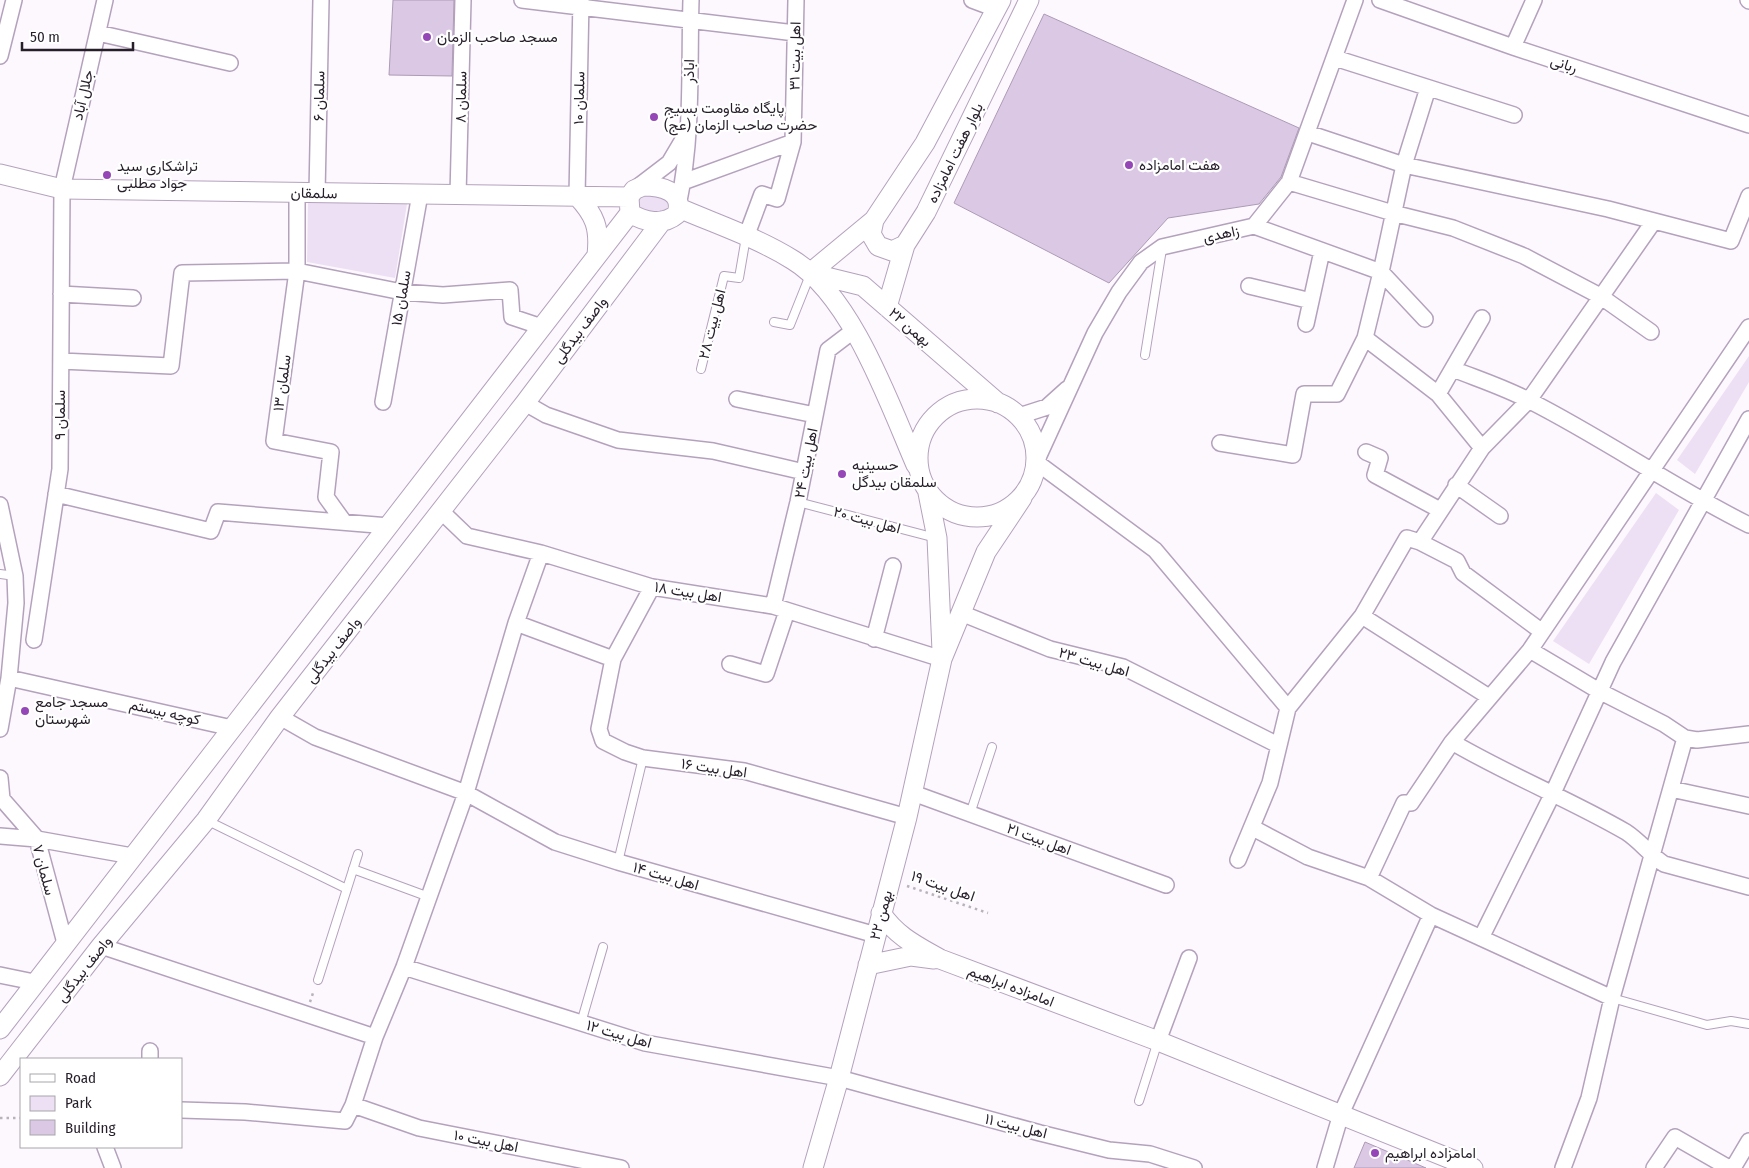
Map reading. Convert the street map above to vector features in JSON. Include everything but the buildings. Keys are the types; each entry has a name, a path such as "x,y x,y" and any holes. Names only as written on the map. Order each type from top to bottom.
{"street":[{"path":"0,56 14,0"},
{"name":"جلال آباد","path":"62,189 105,0"},
{"name":"سلمان ۶","path":"317,193 322,0"},
{"name":"سلمان ۸","path":"458,195 463,0"},
{"path":"522,0 581,4 795,33"},
{"name":"اباذر","path":"679,204 688,128 691,0"},
{"name":"اهل بیت ۳۱","path":"746,237 762,194 776,199 793,142 796,0"},
{"path":"972,0 998,5"},
{"name":"بلوار هفت امامزاده","path":"887,307 905,245 926,212 1029,0"},
{"name":"زاهدی","path":"1036,462 1074,383 1095,333 1119,292 1141,262 1162,247 1254,226 1289,182 1355,0"},
{"name":"ربانی","path":"1380,0 1513,47 1749,125"},
{"path":"1513,47 1534,0"},
{"name":"سلمان ۱۰","path":"577,196 581,4"},
{"name":"بلوار هفت امامزاده","path":"810,273 874,220 925,144 998,5"},
{"path":"98,33 230,63"},
{"path":"1335,58 1514,115"},
{"path":"1220,442 1293,455 1304,394 1337,394 1365,338 1404,165 1428,88"},
{"path":"662,221 652,222 639,219 631,200 669,163 682,144 688,128"},
{"path":"1308,133 1404,165 1654,221 1731,241 1749,194"},
{"path":"683,182 793,142"},
{"name":"سلمقان","path":"0,174 62,189 577,196 631,200"},
{"path":"1289,182 1393,213 1453,228 1524,256 1600,296 1651,332"},
{"name":"۲۲ بهمن","path":"631,200 644,186 666,188 674,194 679,204 792,260 810,273 827,290 872,365 918,469"},
{"name":"سلمان ۹","path":"34,640 60,469 62,189"},
{"name":"سلمان ۱۳","path":"297,192 297,271 274,441 331,452 326,497 344,522"},
{"name":"سلمان ۱۵","path":"383,402 420,194"},
{"path":"577,196 590,210 596,224 599,239 597,255"},
{"name":"واصف بیدگلی","path":"0,1029 34,982 597,255 631,200"},
{"name":"واصف بیدگلی","path":"0,1076 101,946 206,820 280,717 525,403 662,221 671,219 677,214 679,204"},
{"path":"874,220 872,234 878,246 892,251 905,245"},
{"path":"1420,542 1482,448 1529,400 1654,221"},
{"path":"1254,226 1380,272 1425,319"},
{"path":"1306,324 1322,251"},
{"path":"61,361 171,366 182,273 297,271 402,292 443,295 510,290 512,317 542,327"},
{"name":"۲۲ بهمن","path":"810,273 863,286 998,403"},
{"path":"1249,286 1311,301"},
{"path":"61,294 132,298"},
{"path":"1438,394 1482,318"},
{"path":"1369,878 1404,803 1411,803 1452,742 1530,650 1749,327"},
{"name":"اهل بیت ۲۴","path":"730,664 766,674 828,350 853,331"},
{"path":"1365,338 1438,394 1482,448"},
{"path":"1453,369 1529,400 1652,470 1703,503 1749,525"},
{"name":"زاهدی","path":"1019,416 1047,407 1074,383"},
{"path":"737,399 815,415"},
{"path":"974,399 998,403 1019,416 1033,437 1036,462 1032,482 1022,498 1000,514 974,518 948,511 928,493 918,469 919,444 930,421 949,406 974,399"},
{"path":"525,403 546,415 618,440 713,451 804,472"},
{"path":"1481,938 1553,793 1599,691 1635,620 1749,419"},
{"path":"1366,452 1380,458 1375,475 1440,510"},
{"path":"1036,462 1155,550 1288,708"},
{"path":"1456,485 1500,516"},
{"name":"۲۲ بهمن","path":"928,493 937,538 942,659"},
{"path":"56,494 211,531 218,512 389,526"},
{"name":"۲۲ بهمن","path":"813,1168 839,1078 907,817 942,659 986,552 1022,498"},
{"path":"0,506 15,576 16,603 9,678 0,729"},
{"name":"اهل بیت ۱۸","path":"441,510 466,536 541,553 652,587 780,608 942,659"},
{"path":"1238,860 1253,828 1270,783 1288,708 1362,616 1407,538 1420,542 1457,561 1463,573 1541,632"},
{"path":"182,1110 245,1112 345,1122 353,1106 375,1037 404,968 466,793 516,623 541,553"},
{"path":"874,639 893,566"},
{"name":"اهل بیت ۱۶","path":"652,587 613,659 599,729 604,741 625,752 644,758 744,771 907,817"},
{"name":"اهل بیت ۲۳","path":"961,613 1050,649 1123,668 1278,744"},
{"path":"1362,616 1489,697"},
{"path":"516,623 613,659"},
{"path":"309,629 336,646"},
{"path":"1530,650 1599,691 1650,716 1685,738 1698,740 1749,734"},
{"name":"کوچه بیستم","path":"9,678 232,728"},
{"name":"اهل بیت ۱۴","path":"280,717 315,737 466,793 555,842 618,862 876,935"},
{"path":"1563,1168 1590,1098 1612,998 1685,738"},
{"path":"1452,742 1486,762 1553,793 1628,833 1641,843 1652,856 1664,864 1749,887"},
{"name":"سلمان ۷","path":"0,778 2,799 37,839 65,943"},
{"path":"1671,789 1749,806"},
{"name":"اهل بیت ۲۱","path":"913,793 1166,885"},
{"path":"1253,828 1308,857 1369,878 1431,915 1612,998"},
{"path":"0,836 37,839 132,856"},
{"name":"امامزاده ابراهیم","path":"882,913 891,929 907,941 940,959 1158,1041 1473,1168"},
{"path":"1326,1168 1341,1114 1431,915"},
{"path":"101,946 375,1037"},
{"name":"امامزاده ابراهیم","path":"868,964 911,956 940,959"},
{"path":"1158,1041 1190,958"},
{"name":"اهل بیت ۱۲","path":"404,968 645,1043 839,1078"},
{"path":"0,975 34,982"},
{"name":"اهل بیت ۱۱","path":"839,1078 1040,1133 1109,1150 1150,1154 1191,1168"},
{"name":"اهل بیت ۱۰","path":"353,1106 419,1128 621,1168"},
{"path":"1654,1168 1674,1137 1729,1168"},
{"path":"1733,1168 1749,1141"},
{"path":"105,1148 113,1168"}],"lane":[{"name":"اهل بیت ۲۸","path":"701,369 724,276 739,278 746,237"},
{"path":"1145,355 1162,247"},
{"path":"774,322 790,325 810,273"},
{"name":"اهل بیت ۲۰","path":"798,502 937,538"},
{"path":"0,574 15,576"},
{"path":"970,814 992,747"},
{"path":"618,862 644,758"},
{"path":"206,820 347,889"},
{"path":"318,980 358,854"},
{"path":"353,869 429,897"},
{"path":"580,1023 603,947"},
{"path":"1612,998 1707,1025 1731,1021 1749,1024"},
{"path":"1139,1100 1158,1041"}],"path":[{"name":"اهل بیت ۱۹","path":"890,880 988,913"},
{"path":"306,1014 318,980"},
{"path":"0,1118 20,1118"}],"green space":[{"path":"646,193 670,198 666,212 639,211 635,200"},
{"path":"308,202 407,204 395,278 307,262"},
{"path":"1749,356 1749,382 1695,474 1677,460"},
{"path":"1656,493 1679,510 1589,664 1553,641"}],"place":[{"name":"مسجد صاحب الزمان","path":"427,37"},
{"name":"پایگاه مقاومت بسیج حضرت صاحب الزمان (عج)","path":"654,117"},
{"name":"هفت امامزاده","path":"1129,165"},
{"name":"تراشکاری سید جواد مطلبی","path":"107,175"},
{"name":"حسینیه سلمقان بیدگل","path":"842,474"},
{"name":"مسجد جامع شهرستان","path":"25,711"},
{"name":"امامزاده ابراهیم","path":"1375,1153"}]}
